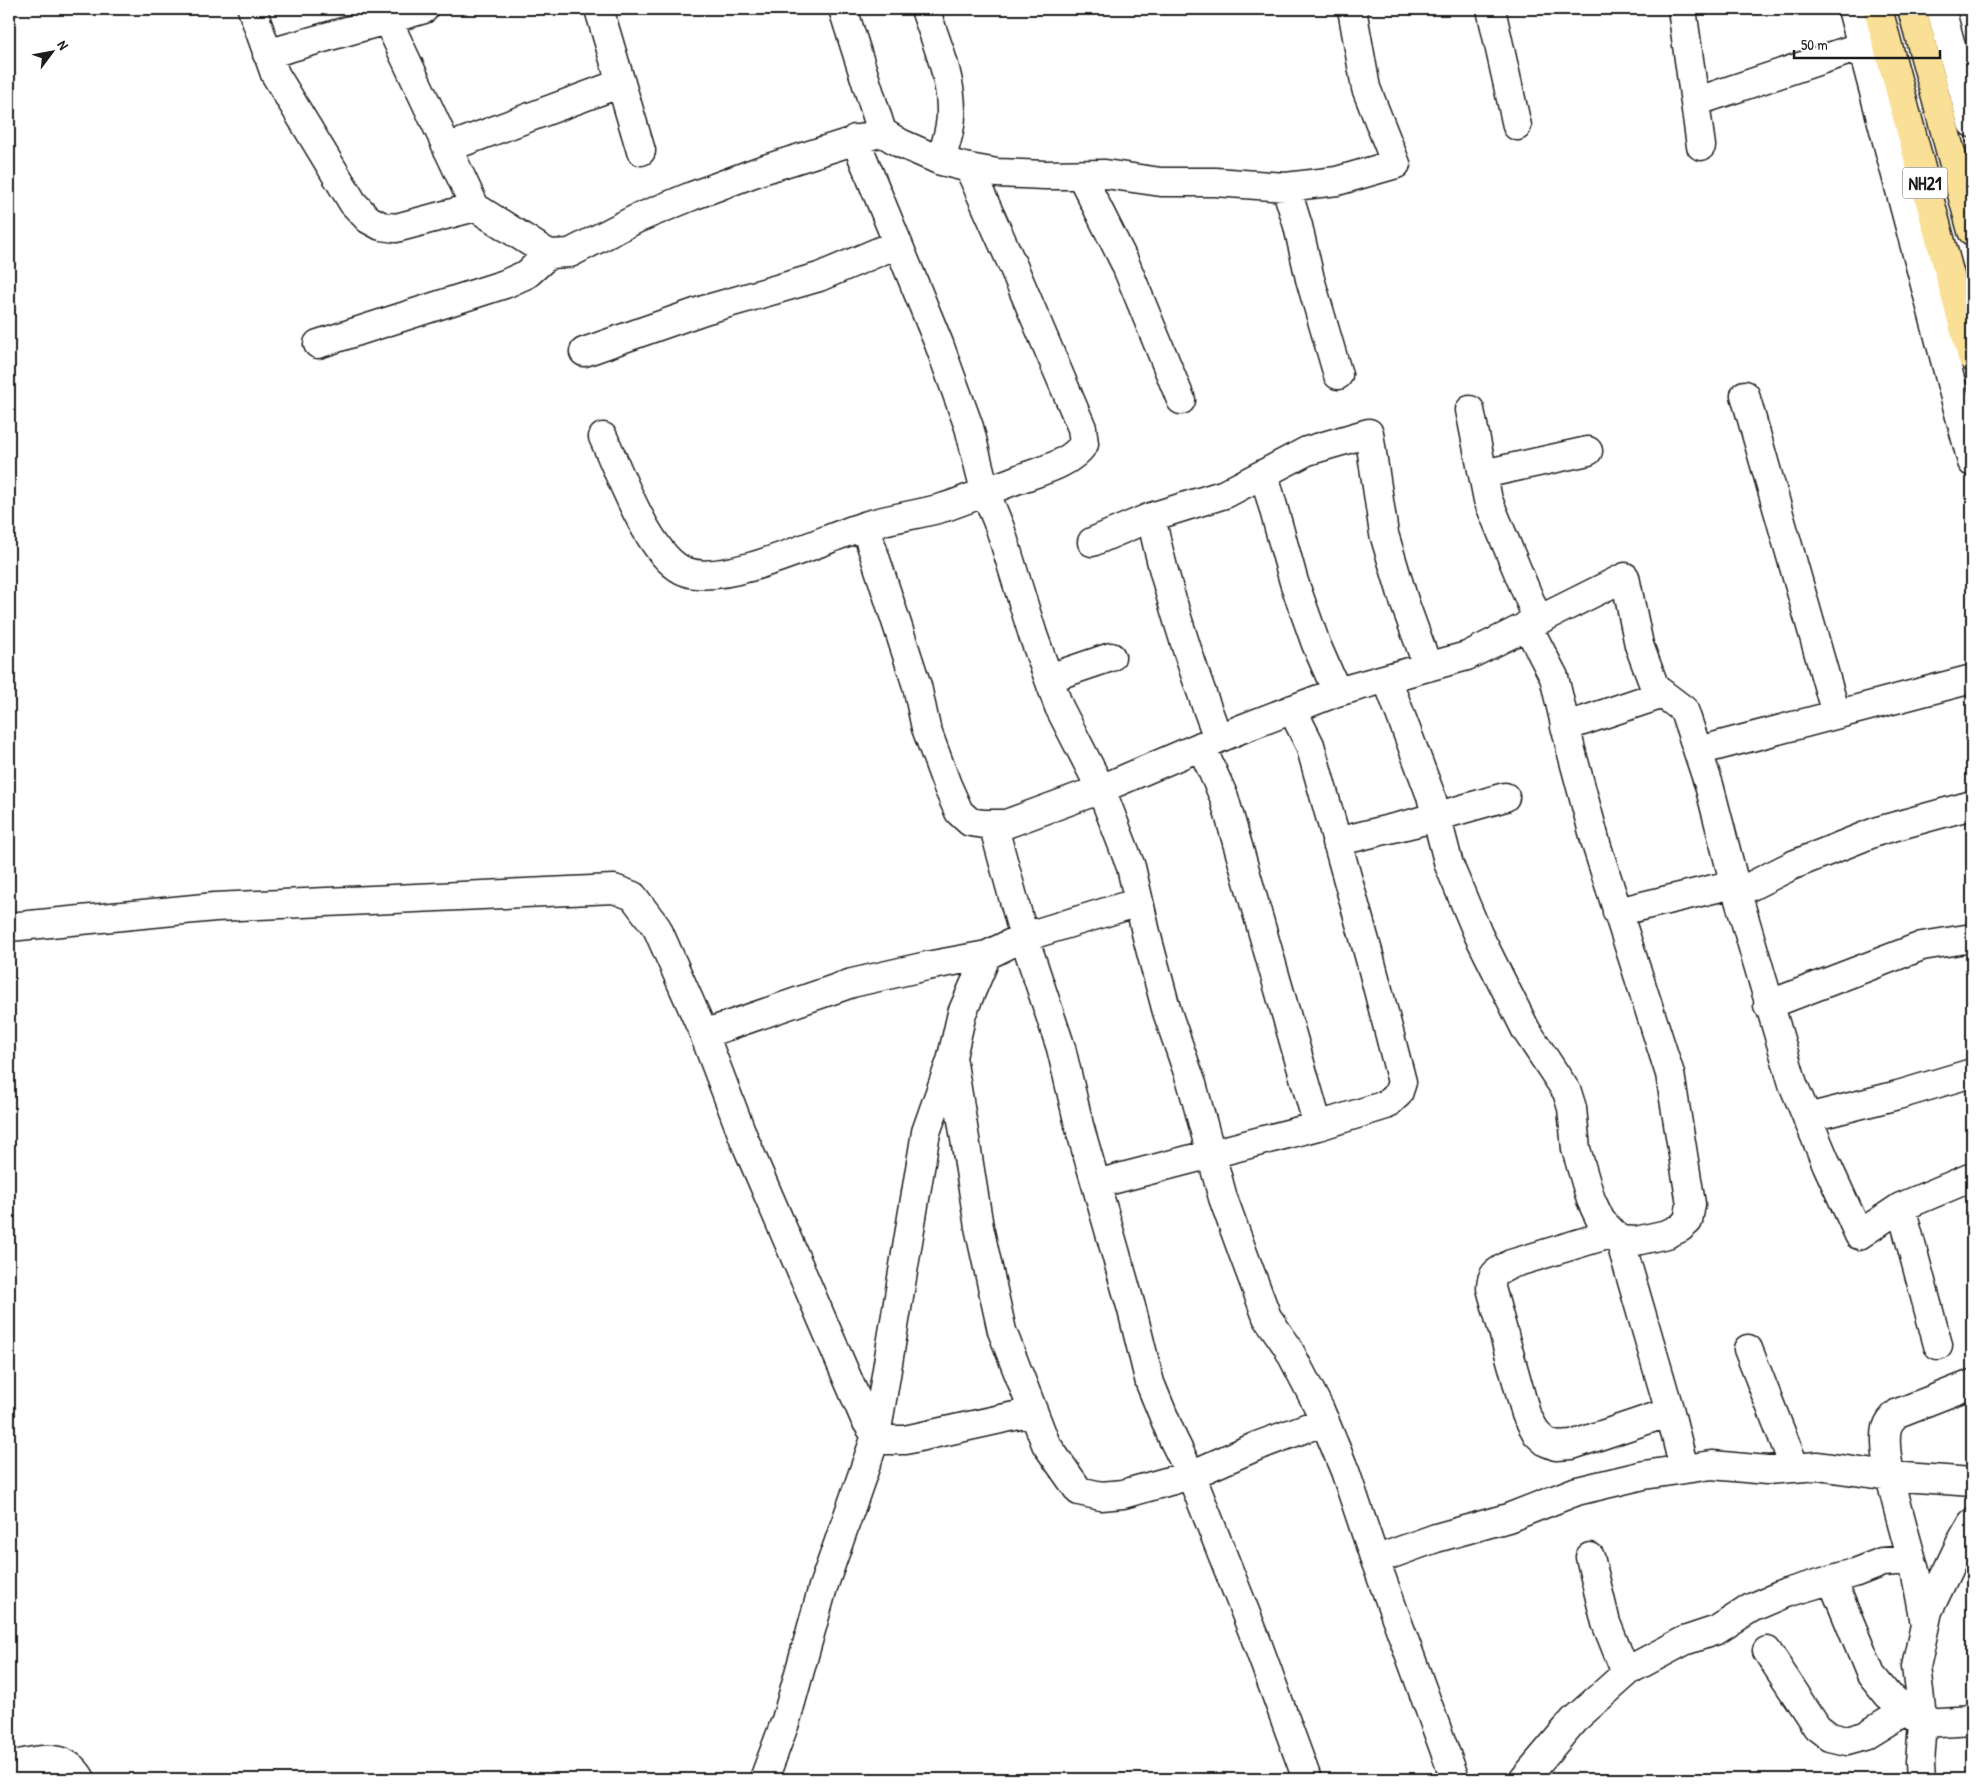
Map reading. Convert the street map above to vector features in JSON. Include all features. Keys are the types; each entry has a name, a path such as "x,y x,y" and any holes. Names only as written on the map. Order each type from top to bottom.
{"highway":[{"name":"NH21","path":"1878,9 1972,357"},
{"name":"NH21","path":"1912,9 1972,231"}],"street":[{"path":"252,9 275,74 313,140 353,203 368,219 381,226 396,228 475,207"},
{"path":"267,54 424,9"},
{"path":"599,9 641,150"},
{"path":"843,9 882,132 900,143 941,160 997,173 1105,174 1161,182 1215,182 1286,187 1338,181 1396,164 1366,88 1352,9"},
{"path":"925,9 945,67 950,91 952,113 941,160"},
{"path":"1491,9 1517,126"},
{"path":"1682,9 1701,146"},
{"path":"1852,9 1972,462"},
{"path":"1941,9 1966,79 1972,123"},
{"path":"387,19 475,207 550,254"},
{"path":"1695,102 1862,46"},
{"path":"447,148 621,83"},
{"path":"318,344 505,284 528,274 550,254 570,252 636,219 692,196 855,139 882,132"},
{"path":"855,139 939,344 969,427 985,491 1000,528 1048,678 1059,707 1101,789 1131,867 1167,1012 1192,1084 1223,1198 1267,1317 1288,1346 1325,1421 1345,1471 1375,1560 1455,1779"},
{"path":"603,437 645,528 667,558 686,572 708,576 747,568 865,526 946,506 1054,466 1077,454 1084,444 1082,428 1014,266 969,168"},
{"path":"1081,175 1125,263 1181,400"},
{"path":"1286,187 1298,226 1310,279 1338,374"},
{"path":"584,352 704,310 819,277 897,244"},
{"path":"1745,395 1836,714"},
{"path":"1470,410 1488,500 1554,677 1565,727 1595,838 1670,1074 1691,1204 1688,1220 1680,1228 1667,1234 1636,1241 1616,1236 1511,1264 1497,1272 1491,1279 1491,1288 1526,1414 1536,1434 1546,1442 1556,1446 1572,1445 1670,1412"},
{"path":"1092,542 1151,517 1225,494 1307,451 1369,433 1384,534 1405,604 1428,666"},
{"path":"1482,474 1588,451"},
{"path":"1264,474 1294,582 1316,644 1337,692"},
{"path":"1151,517 1162,571 1199,688 1224,797 1318,1126"},
{"path":"865,526 914,677 926,728 947,785 959,812 970,822 993,824 1006,824 1101,789 1210,742 1337,692 1467,656 1625,577 1639,644 1655,688 1684,710 1698,751 1709,785 1735,889 1768,1005 1793,1084 1859,1235 1901,1207 1972,1177"},
{"path":"1048,678 1111,657"},
{"path":"1387,679 1431,796 1450,865 1478,934 1526,1030 1567,1092 1572,1108 1576,1149 1591,1200 1601,1221 1616,1236 1670,1412 1684,1469"},
{"path":"1698,751 1972,679"},
{"path":"1565,727 1663,694"},
{"path":"1096,1184 1318,1126 1386,1105 1398,1094 1402,1082 1370,959 1310,745 1292,709"},
{"path":"1336,842 1437,817 1506,797"},
{"path":"1618,912 1735,889 1878,831 1972,805"},
{"path":"993,824 1024,937 1061,1048 1079,1126 1132,1310 1150,1383 1173,1438 1191,1474 1307,1779"},
{"path":"9,927 214,907 614,890 633,896 657,928 704,1034 744,1138 786,1238 865,1419 876,1436 886,1440 905,1440 1033,1412"},
{"path":"704,1034 852,984 927,966 987,955 1024,937 1139,902"},
{"path":"1768,1005 1922,946 1972,938"},
{"path":"764,1779 786,1720 823,1587 876,1436 926,1132 952,1057 962,1013 987,955"},
{"path":"952,1057 979,1227 1002,1331 1046,1444 1079,1491 1100,1496 1123,1494 1191,1474 1257,1446 1325,1421"},
{"path":"1807,1118 1898,1095 1972,1073"},
{"path":"1901,1207 1938,1345"},
{"path":"1748,1349 1795,1468"},
{"path":"1925,1624 1912,1560 1890,1476 1886,1441 1887,1428 1891,1420 1898,1413 1972,1384"},
{"path":"1375,1560 1436,1538 1508,1518 1577,1491 1644,1475 1712,1465 1767,1470 1818,1466 1890,1476 1972,1482"},
{"path":"1921,1779 1915,1717 1916,1667 1928,1611 1972,1523"},
{"path":"1590,1557 1606,1623 1626,1673"},
{"path":"1524,1779 1574,1720 1631,1669 1684,1641 1717,1630 1752,1608 1786,1593 1854,1573 1882,1562 1912,1560"},
{"path":"1832,1580 1871,1675 1888,1696 1915,1717"},
{"path":"1767,1651 1817,1726 1830,1737 1846,1741 1915,1717 1972,1720"},
{"path":"9,1766 47,1759 64,1762 81,1779"}]}
